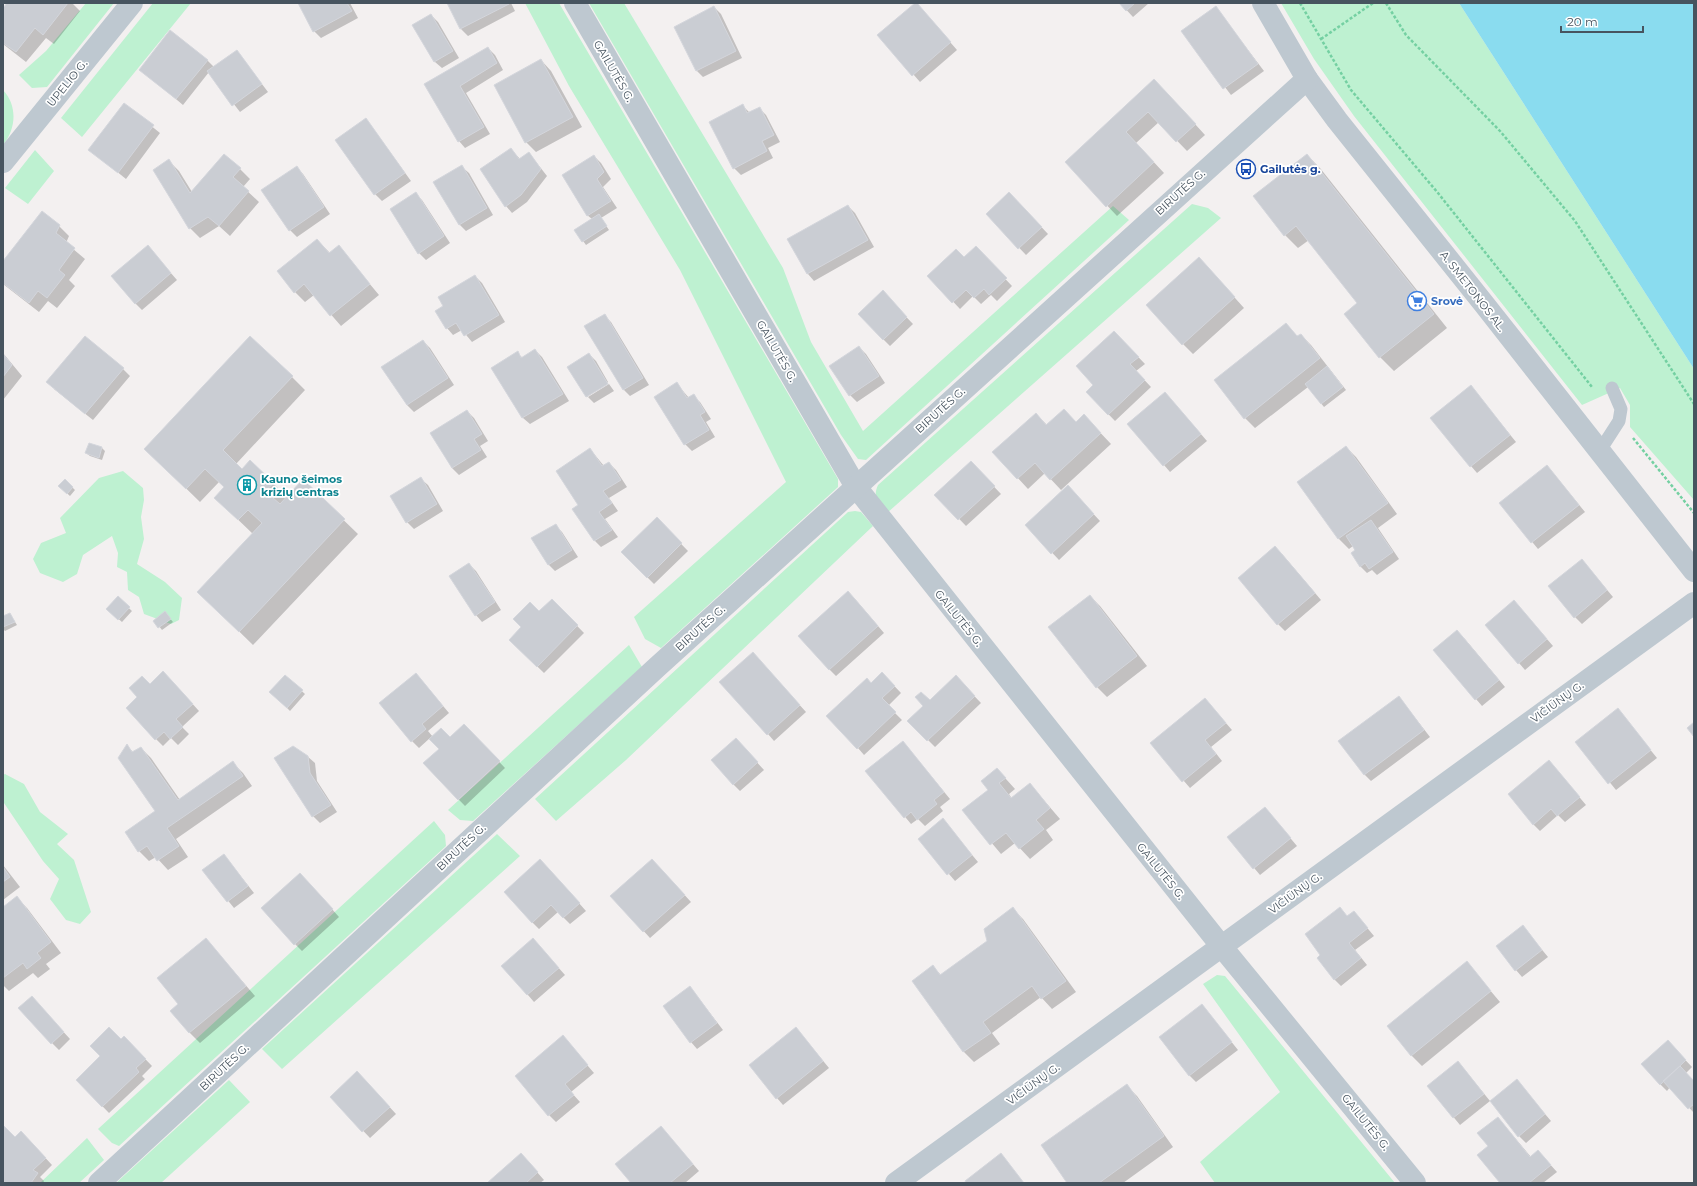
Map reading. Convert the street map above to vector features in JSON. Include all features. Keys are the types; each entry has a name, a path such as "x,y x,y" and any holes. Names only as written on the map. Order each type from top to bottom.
{"street":[{"name":"UPELIO G.","path":"3,162 132,3"},
{"name":"GAILUTĖS G.","path":"575,3 856,487 1222,947 1416,1183"},
{"name":"A. SMETONOS AL.","path":"1263,3 1307,79 1337,120 1694,571"},
{"name":"BIRUTĖS G.","path":"98,1183 656,668 1307,79"},
{"name":"VIČIŪNŲ G.","path":"896,1183 1694,603"}],"lane":[{"path":"1599,452 1619,421 1621,409 1612,388"}],"path":[{"path":"1300,3 1351,90 1438,193 1594,390"},
{"path":"1321,39 1374,3"},
{"path":"1386,3 1406,35 1500,131 1575,221 1694,404"},
{"path":"1619,421 1694,513"}],"green space":[{"path":"86,3 114,3 47,87 32,88 19,75 46,51"},
{"path":"153,3 191,3 82,137 61,118"},
{"path":"525,3 559,3 838,479 838,487 661,648 645,639 634,617 786,482 680,270 569,86"},
{"path":"589,3 624,3 783,268 811,342 863,431 1113,206 1129,220 866,460 858,459 841,435"},
{"path":"1281,3 1459,3 1694,369 1694,500 1630,427 1630,405 1620,388 1582,405 1354,116 1314,59"},
{"path":"3,90 11,103 14,118 11,132 3,145"},
{"path":"35,150 54,171 28,204 5,188"},
{"path":"1192,204 1208,208 1221,218 887,513 876,497 878,485"},
{"path":"123,471 143,488 144,500 141,517 144,539 137,564 165,582 182,598 179,620 171,624 144,614 139,597 128,590 127,572 117,567 118,553 112,536 83,555 77,574 63,582 40,573 33,559 41,543 66,533 60,518 99,478"},
{"path":"848,512 861,512 873,526 626,760 556,821 535,799"},
{"path":"629,645 642,667 473,821 460,820 448,810"},
{"path":"5,774 24,784 40,812 68,834 57,844 74,860 91,912 80,924 66,920 50,899 59,879 43,861 4,803 3,775"},
{"path":"434,821 445,835 446,846 119,1146 112,1143 98,1129"},
{"path":"497,834 520,856 282,1069 262,1049"},
{"path":"1217,975 1225,976 1395,1183 1215,1183 1200,1162 1280,1092 1203,984"},
{"path":"229,1080 250,1102 161,1183 116,1183"},
{"path":"87,1138 104,1160 79,1183 40,1183"}],"water":[{"path":"1459,3 1694,3 1694,369"}],"building":[{"path":"7,3 68,3 43,35 35,28 16,52 3,43 3,8"},
{"path":"298,3 347,3 352,11 313,32"},
{"path":"447,3 509,3 509,4 460,29"},
{"path":"915,3 917,3 951,42 912,76 877,35"},
{"path":"1119,3 1135,3 1126,11"},
{"path":"714,6 736,51 696,71 674,27"},
{"path":"1216,6 1258,64 1223,89 1181,31"},
{"path":"431,14 453,51 434,62 412,25"},
{"path":"170,30 208,60 176,99 139,70"},
{"path":"488,47 497,63 460,86 484,127 458,142 424,84"},
{"path":"237,50 262,84 232,106 207,71"},
{"path":"541,59 573,117 525,143 494,85"},
{"path":"1154,79 1196,124 1176,142 1148,112 1126,132 1154,162 1106,207 1065,162"},
{"path":"124,103 154,125 118,173 88,150"},
{"path":"743,104 747,113 760,107 774,135 762,141 767,151 733,169 709,122"},
{"path":"366,118 405,173 374,195 335,140"},
{"path":"511,148 519,159 529,152 541,169 521,195 505,207 480,169"},
{"path":"224,154 241,168 233,177 249,191 219,226 208,217 189,229 153,170 169,159 190,193"},
{"path":"1307,154 1434,314 1379,358 1344,314 1357,303 1296,226 1284,236 1253,196"},
{"path":"594,155 604,172 597,179 611,201 587,216 562,175"},
{"path":"462,165 487,208 459,225 433,182"},
{"path":"297,166 324,207 289,231 261,190"},
{"path":"416,192 444,236 418,254 390,209"},
{"path":"1009,192 1042,227 1018,249 986,214"},
{"path":"848,205 868,240 807,274 787,239"},
{"path":"42,211 60,225 56,233 75,248 59,270 65,275 47,298 38,291 29,303 3,283 3,261"},
{"path":"599,214 607,226 582,242 574,230"},
{"path":"317,239 329,253 339,245 370,284 330,316 304,284 294,293 277,271"},
{"path":"148,245 171,273 135,304 111,276"},
{"path":"976,246 1007,278 989,295 984,289 974,298 966,290 952,303 927,276 956,249 964,257"},
{"path":"1199,257 1235,297 1182,345 1146,305"},
{"path":"475,275 499,315 464,336 456,323 446,329 435,311 443,306 438,297"},
{"path":"883,290 907,317 883,340 858,314"},
{"path":"605,314 643,378 623,390 584,326"},
{"path":"1286,323 1297,336 1301,334 1320,358 1244,419 1214,380"},
{"path":"1114,331 1139,357 1130,364 1145,380 1108,415 1086,392 1093,385 1076,366"},
{"path":"85,336 124,368 85,414 46,382"},
{"name":"Kauno šeimos krizių centras","path":"250,336 293,376 223,450 242,469 250,460 274,483 265,491 280,504 303,479 345,519 239,632 197,592 262,523 248,510 238,520 214,498 224,487 205,469 186,489 144,449"},
{"path":"423,340 448,378 407,405 381,367"},
{"path":"859,346 879,376 849,396 829,366"},
{"path":"535,349 563,394 522,418 491,368 518,351 521,358"},
{"path":"589,353 608,384 586,397 567,367"},
{"path":"3,354 12,365 3,377"},
{"path":"1327,366 1343,387 1321,404 1305,384"},
{"path":"677,382 687,398 694,394 705,412 700,415 709,430 684,445 654,397"},
{"path":"1471,385 1510,435 1470,467 1430,418"},
{"path":"1165,392 1201,434 1163,466 1127,424"},
{"path":"1064,409 1076,422 1084,414 1101,433 1050,480 1035,463 1017,479 992,452 1036,413 1046,425"},
{"path":"467,410 482,434 474,439 481,450 452,468 430,433"},
{"path":"89,443 102,447 99,458 85,453"},
{"path":"1346,446 1388,503 1338,539 1297,482"},
{"path":"590,448 602,466 609,462 621,480 603,491 612,503 599,512 612,530 594,541 572,509 578,505 556,471"},
{"path":"971,461 995,486 958,520 934,495"},
{"path":"1547,465 1579,505 1531,543 1499,503"},
{"path":"421,477 437,504 406,523 390,496"},
{"path":"65,479 73,487 67,494 58,486"},
{"path":"1068,485 1094,514 1051,554 1025,525"},
{"path":"657,517 682,543 647,578 621,552"},
{"path":"1371,520 1393,552 1369,569 1365,563 1360,567 1351,553 1355,550 1346,536"},
{"path":"556,524 572,550 548,565 531,538"},
{"path":"1275,546 1315,593 1277,625 1238,578"},
{"path":"1582,559 1607,590 1574,618 1548,586"},
{"path":"469,563 495,602 475,616 449,576"},
{"path":"848,591 878,626 829,670 798,636"},
{"path":"1090,595 1137,656 1096,688 1048,627"},
{"path":"118,596 130,607 118,620 106,609"},
{"path":"552,599 578,625 537,667 509,640 521,627 513,619 530,602 539,611"},
{"path":"1514,600 1547,639 1518,664 1485,625"},
{"path":"165,611 171,619 158,628 153,621"},
{"path":"10,613 15,622 3,627 3,616"},
{"path":"1457,630 1499,680 1475,700 1433,650"},
{"path":"753,652 800,705 767,735 719,682"},
{"path":"163,671 193,704 176,719 183,727 170,739 164,732 155,740 126,708 137,697 129,688 142,676 150,684"},
{"path":"882,672 895,686 882,698 896,712 857,749 826,716 867,678 871,683"},
{"path":"416,673 443,706 422,724 426,729 411,742 379,703"},
{"path":"285,675 303,690 287,708 269,692"},
{"path":"956,675 975,696 927,741 907,721 923,706 915,697 921,692 930,700"},
{"path":"1399,696 1424,730 1364,775 1338,741"},
{"path":"1205,698 1226,723 1205,740 1216,754 1182,782 1150,743"},
{"path":"1618,708 1651,750 1608,784 1575,742"},
{"path":"1694,722 1694,737 1687,728"},
{"path":"464,724 500,761 458,800 423,763 439,749 429,739 441,728 450,737"},
{"path":"736,738 758,762 733,785 711,760"},
{"path":"903,741 944,792 934,800 937,804 917,820 911,812 904,818 865,771"},
{"path":"127,744 132,752 141,747 178,800 233,761 243,776 167,828 179,846 157,861 147,846 138,852 125,832 155,811 118,758"},
{"path":"293,746 308,756 310,773 331,805 312,817 274,758"},
{"path":"1549,760 1580,797 1557,816 1551,809 1533,825 1508,794"},
{"path":"997,768 1006,778 999,783 1011,798 1030,783 1050,808 1036,820 1044,829 1019,849 1006,833 990,845 962,810 988,790 981,781"},
{"path":"1265,807 1291,838 1253,869 1227,837"},
{"path":"943,818 972,855 947,875 918,839"},
{"path":"224,854 248,886 227,902 202,870"},
{"path":"540,859 580,903 563,918 551,905 532,923 504,892"},
{"path":"652,859 685,895 643,932 610,896"},
{"path":"3,867 10,877 3,882"},
{"path":"300,873 333,909 294,945 261,908"},
{"path":"17,896 51,942 37,953 41,958 27,969 23,963 3,978 3,907"},
{"path":"1013,907 1066,981 1041,999 1032,986 983,1022 991,1033 963,1052 912,981 933,965 940,975 987,941 984,929"},
{"path":"1340,907 1347,916 1354,911 1368,928 1349,943 1361,958 1334,980 1317,958 1320,955 1305,934"},
{"path":"1523,925 1542,950 1515,971 1496,946"},
{"path":"206,938 246,986 189,1033 170,1011 178,1004 157,978"},
{"path":"533,938 559,968 527,995 501,966"},
{"path":"1467,961 1491,991 1411,1056 1387,1026"},
{"path":"690,986 717,1023 690,1043 663,1006"},
{"path":"32,996 64,1032 51,1044 18,1008"},
{"path":"1202,1004 1232,1042 1189,1076 1159,1037"},
{"path":"109,1027 121,1039 124,1036 146,1059 136,1068 139,1072 102,1107 76,1080 100,1056 90,1046"},
{"path":"796,1027 823,1061 776,1099 749,1065"},
{"path":"563,1035 588,1065 565,1084 574,1095 548,1116 515,1076"},
{"path":"1668,1040 1686,1060 1660,1085 1641,1064"},
{"path":"1458,1061 1484,1094 1453,1118 1427,1086"},
{"path":"1680,1066 1694,1081 1694,1104 1688,1109 1663,1081"},
{"path":"357,1071 390,1107 362,1132 330,1097"},
{"path":"1517,1079 1545,1114 1518,1137 1490,1101"},
{"path":"1127,1084 1164,1136 1099,1183 1067,1183 1041,1145"},
{"path":"1498,1117 1530,1157 1538,1150 1551,1165 1529,1183 1500,1183 1477,1155 1488,1146 1477,1133"},
{"path":"3,1125 15,1137 21,1131 46,1158 33,1170 38,1173 31,1183 3,1183"},
{"path":"661,1126 693,1164 670,1183 631,1183 615,1164"},
{"path":"521,1153 538,1172 526,1183 487,1183"},
{"path":"1001,1153 1024,1183 966,1183 965,1181"}],"place":[{"name":"Gailutės g.","path":"1246,169"},
{"name":"Srovė","path":"1417,301"},
{"name":"Kauno šeimos krizių centras","path":"247,485"}]}
